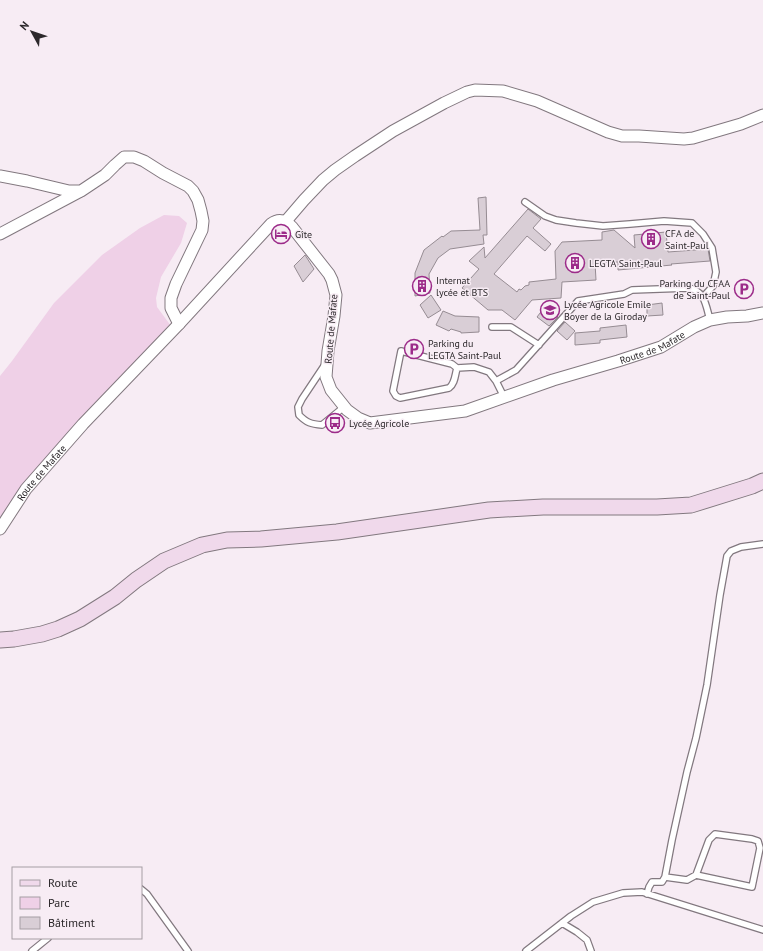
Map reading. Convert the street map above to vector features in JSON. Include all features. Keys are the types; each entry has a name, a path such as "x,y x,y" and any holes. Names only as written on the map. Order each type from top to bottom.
{"main road":[{"path":"0,640 42,634 80,620 115,597 164,560 202,545 227,540 261,539 337,532 489,510 543,507 657,507 691,505 752,486 763,481"}],"street":[{"path":"286,221 323,180 335,170 393,131 444,103 467,92 475,90 503,91 537,101 608,132 622,136 684,139 693,138 741,124 763,115"},
{"path":"0,234 81,190 104,175 124,157 134,157 144,161 188,186 198,200 201,211 203,221 202,230 176,284 171,298 171,308 178,324"},
{"path":"0,176 69,191 81,190"},
{"name":"Route de Mafate","path":"0,529 26,489 83,424 275,221 286,221 292,226 332,280 336,295 326,377 332,390 347,410 358,418 370,423 465,411 554,380 661,347 694,327 710,320 763,313"}],"lane":[{"path":"525,202 545,216 556,220 576,223 603,226 664,221 692,223 703,234 712,248 716,272 713,286 703,297"},
{"path":"496,382 516,370 578,301 624,294 632,290 694,288 700,292 703,297 710,320"},
{"path":"492,328 512,327 539,345"},
{"path":"457,368 454,382 449,388 400,398 396,396 393,391 401,351 452,364 457,368 474,367 489,372 504,397"},
{"path":"328,360 302,399 298,407 299,415 312,424 322,425 344,406"},
{"path":"647,894 652,882 662,882 665,878 672,840 707,685 727,556 731,551 741,547 763,544"},
{"path":"665,878 687,880 696,875 752,886 760,848 758,841 715,834 709,840 696,875"},
{"path":"142,890 147,894 188,951"},
{"path":"526,951 571,916 593,902 623,893 642,892 763,930"},
{"path":"562,923 587,940 591,951"},
{"path":"32,951 47,939"}],"green space":[{"path":"164,215 179,216 187,223 181,243 161,277 156,298 157,307 171,326 0,523 0,376 54,303 102,255 140,228"}],"building":[{"path":"486,197 487,235 483,235 484,244 450,249 438,258 429,274 430,293 415,296 415,273 424,250 451,231 480,230 478,198"},
{"path":"528,209 541,219 533,228 551,244 545,251 527,236 494,274 517,292 519,289 521,290 525,286 529,285 529,282 556,279 555,251 562,242 602,240 602,232 614,230 635,248 634,235 666,232 668,252 708,249 710,261 618,270 618,262 595,263 596,280 562,282 561,298 532,300 515,320 502,310 488,310 462,288 479,269 469,261 484,247 485,258"},
{"name":"Gîte","path":"282,228 288,233 282,243 273,236"},
{"name":"Gîte","path":"305,255 314,269 303,282 294,266"},
{"path":"431,295 441,310 428,318 420,305"},
{"path":"662,303 663,315 647,316 647,305"},
{"path":"547,304 559,314 549,326 537,317"},
{"path":"443,311 455,316 479,317 479,332 461,333 451,329 449,331 436,325"},
{"path":"565,322 575,331 567,340 557,331"},
{"path":"626,325 627,337 600,340 600,343 575,345 575,333 600,331 600,328"}],"place":[{"name":"Gîte","path":"281,234"},
{"name":"CFA de Saint-Paul","path":"651,239"},
{"name":"LEGTA Saint-Paul","path":"575,263"},
{"name":"Internat lycée et BTS","path":"422,286"},
{"name":"Parking du CFAA de Saint-Paul","path":"744,289"},
{"name":"Lycée Agricole Emile Boyer de la Giroday","path":"550,310"},
{"name":"Parking du LEGTA Saint-Paul","path":"414,349"},
{"name":"Lycée Agricole","path":"335,423"}]}
